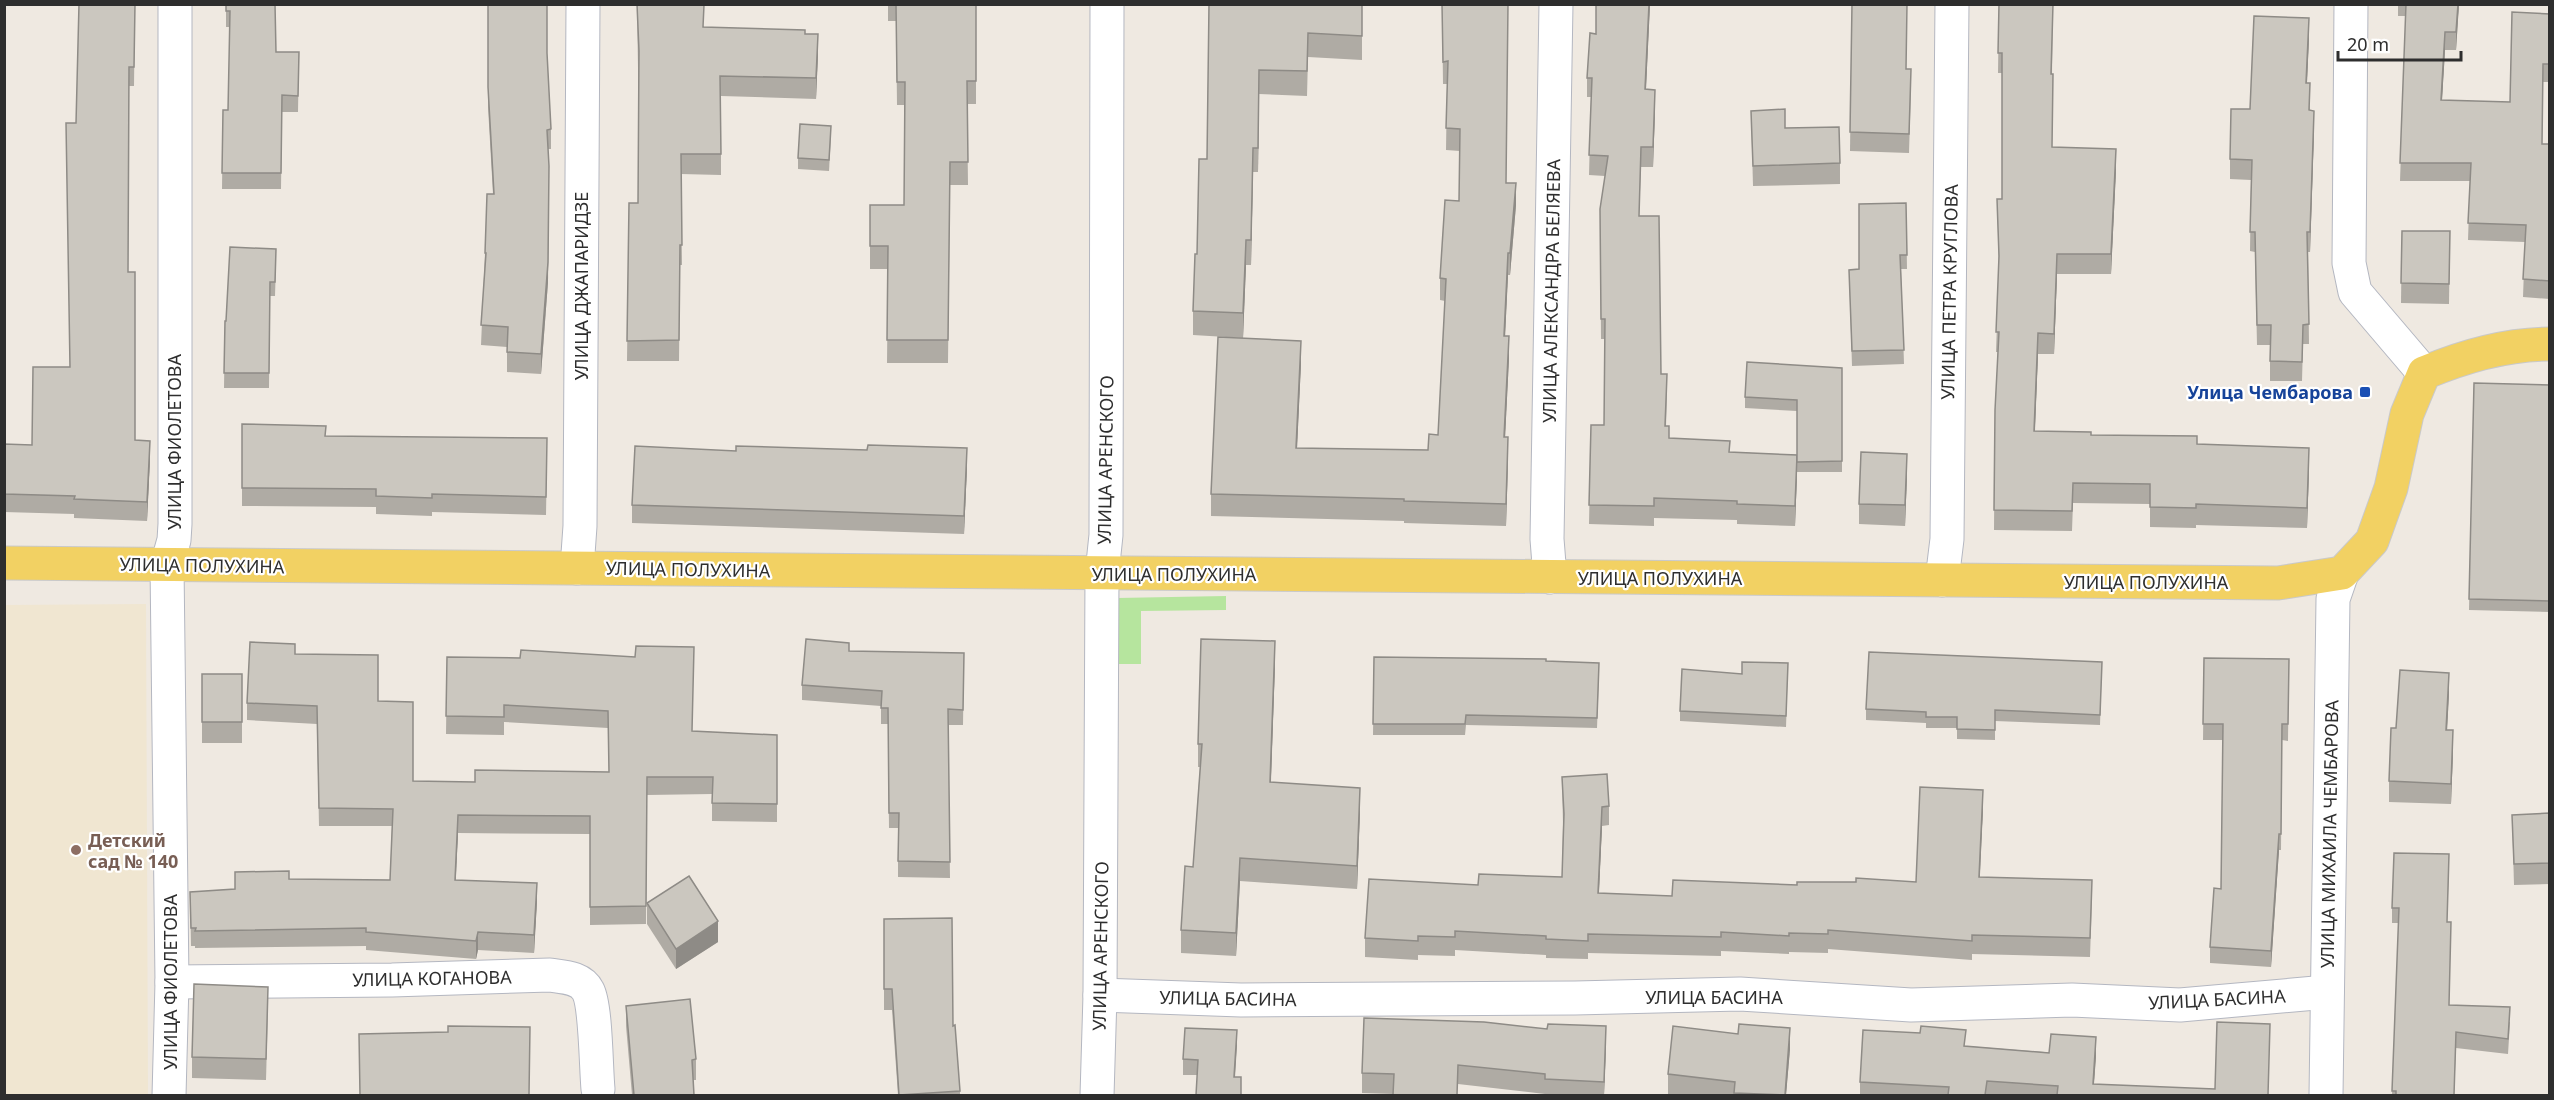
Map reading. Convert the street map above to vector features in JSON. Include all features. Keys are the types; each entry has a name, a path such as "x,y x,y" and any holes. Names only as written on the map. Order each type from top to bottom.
{"main road":[{"path":"2342,573 2372,541 2391,488 2407,414 2424,373 2453,361 2494,349 2550,344"},
{"name":"УЛИЦА ПОЛУХИНА","path":"4,563 2278,583 2342,573"}],"street":[{"name":"УЛИЦА ФИОЛЕТОВА","path":"169,1095 172,982 167,565 174,540 175,524 175,4"},
{"name":"УЛИЦА ДЖАПАРИДЗЕ","path":"578,568 582,4"},
{"name":"УЛИЦА АРЕНСКОГО","path":"1096,1095 1100,995 1102,573 1106,535 1107,4"},
{"name":"УЛИЦА АЛЕКСАНДРА БЕЛЯЕВА","path":"1550,577 1547,539 1556,4"},
{"name":"УЛИЦА ПЕТРА КРУГЛОВА","path":"1942,580 1947,538 1952,4"},
{"path":"2351,4 2349,263 2355,292 2424,373"},
{"name":"УЛИЦА МИХАИЛА ЧЕМБАРОВА","path":"2326,1095 2333,599 2342,573"},
{"name":"УЛИЦА КОГАНОВА","path":"172,982 392,980 550,975 572,978 587,990 592,1010 598,1089"},
{"name":"УЛИЦА БАСИНА","path":"1100,995 1253,1000 1575,998 1740,994 1911,1005 2072,1000 2181,1005 2327,992"}],"shaded area":[{"name":"Детский сад № 140","path":"146,604 148,1095 5,1095 5,605"}],"green space":[{"path":"1226,596 1226,610 1141,611 1141,664 1118,664 1117,598"}],"building":[{"path":"79,4 135,4 134,67 129,67 128,272 135,272 135,440 150,441 147,502 74,499 75,496 4,494 4,444 32,445 33,367 70,367 66,123 76,123"},
{"path":"226,4 275,4 276,52 299,52 298,96 282,95 281,173 222,173 223,110 228,110 230,11 226,11"},
{"path":"488,4 547,4 551,129 547,130 548,262 541,354 507,352 508,327 481,325 487,194 494,194 488,87"},
{"path":"637,4 704,5 703,27 805,30 805,34 818,34 816,78 720,76 721,154 681,154 682,245 680,245 679,340 627,341 629,203 638,203"},
{"path":"896,4 976,4 976,81 967,81 968,162 950,162 948,340 887,340 888,246 870,246 870,205 904,205 905,82 897,82"},
{"path":"1209,4 1362,4 1362,36 1308,33 1307,71 1259,70 1258,148 1253,148 1251,240 1246,240 1243,313 1193,311 1199,159 1207,159"},
{"path":"1442,4 1508,4 1506,183 1516,183 1510,253 1508,253 1504,336 1509,336 1504,437 1508,437 1506,504 1211,494 1218,337 1301,341 1296,448 1428,450 1429,434 1438,435 1446,279 1440,278 1445,200 1459,201 1460,129 1446,128 1448,61 1443,62"},
{"path":"1596,4 1649,4 1645,89 1655,90 1653,147 1641,147 1639,216 1659,216 1661,374 1667,374 1665,426 1669,426 1669,438 1730,441 1729,452 1797,455 1795,506 1654,498 1654,506 1589,505 1591,425 1604,425 1605,319 1601,319 1600,209 1608,156 1589,155 1592,78 1587,78 1590,33 1596,34"},
{"path":"1852,4 1907,4 1906,69 1911,69 1909,134 1850,132"},
{"path":"1999,4 2053,4 2052,147 2116,149 2111,254 2057,254 2054,334 2038,333 2034,431 2091,432 2091,435 2197,436 2197,444 2309,448 2307,508 2196,504 2196,508 2150,507 2150,484 2073,483 2072,511 1994,510 1995,410 1999,332 1996,332 1999,256 1997,199 2002,199 2002,53 1998,53"},
{"path":"2406,4 2458,4 2456,32 2445,32 2441,100 2510,102 2512,12 2550,14 2550,64 2543,64 2542,144 2550,144 2550,281 2523,279 2526,225 2468,223 2471,163 2400,163"},
{"path":"2254,16 2309,18 2306,83 2310,83 2309,110 2314,111 2310,232 2307,232 2309,324 2303,325 2302,362 2270,361 2271,325 2257,325 2255,232 2250,232 2252,160 2230,159 2231,109 2250,109"},
{"path":"1785,109 1785,128 1839,127 1840,163 1753,166 1751,111"},
{"path":"800,124 831,126 829,160 798,158"},
{"path":"1906,203 1907,255 1900,255 1904,350 1852,351 1849,270 1859,269 1859,204"},
{"path":"2402,231 2450,231 2449,284 2401,283"},
{"path":"230,247 276,249 275,282 270,282 269,373 224,373"},
{"path":"1747,362 1842,368 1842,461 1797,462 1797,400 1745,397"},
{"path":"2474,383 2550,385 2550,601 2469,599"},
{"path":"242,424 326,426 325,436 547,438 546,497 432,494 432,498 376,496 376,489 242,488"},
{"path":"868,445 967,448 964,516 632,505 635,446 736,451 736,446 867,450"},
{"path":"1861,452 1907,454 1905,505 1859,504"},
{"path":"806,639 849,643 849,651 964,653 963,710 948,709 950,862 898,861 899,813 889,813 888,708 881,708 882,691 802,685"},
{"path":"1201,639 1275,641 1270,782 1360,788 1357,866 1240,858 1236,933 1181,930 1185,866 1193,867 1202,744 1198,744"},
{"path":"250,642 295,644 295,654 378,655 378,701 413,702 413,781 475,782 475,770 609,772 608,711 504,705 504,717 446,716 447,657 520,658 521,650 635,657 636,646 694,647 692,731 777,735 777,804 712,803 713,777 647,777 646,906 590,907 590,816 458,815 455,880 537,883 534,935 478,932 476,941 366,932 366,928 195,931 196,928 191,928 190,892 235,889 235,872 289,871 289,879 390,880 393,809 319,808 317,706 247,703"},
{"path":"1869,652 2102,662 2100,715 1995,710 1995,730 1957,729 1957,717 1926,717 1926,712 1866,709"},
{"path":"1374,657 1546,659 1546,661 1599,663 1597,718 1466,715 1465,724 1373,724"},
{"path":"2204,658 2289,659 2288,724 2282,724 2281,834 2279,834 2271,951 2210,947 2214,888 2221,889 2223,724 2203,724"},
{"path":"1742,662 1788,663 1786,716 1680,711 1682,669 1742,674"},
{"path":"2400,670 2449,673 2446,730 2453,730 2451,784 2389,781 2391,728 2396,728"},
{"path":"202,674 242,674 242,722 202,722"},
{"path":"1607,774 1609,806 1602,807 1598,893 1672,896 1673,880 1797,885 1797,882 1856,882 1856,878 1916,882 1920,787 1983,790 1979,877 2092,880 2090,938 1972,935 1972,941 1828,930 1828,934 1789,933 1789,936 1721,932 1721,937 1588,934 1588,941 1546,939 1546,936 1455,931 1455,937 1418,936 1418,941 1365,938 1369,879 1478,885 1479,874 1562,877 1564,814 1562,777"},
{"path":"2549,813 2550,863 2514,864 2512,815"},
{"path":"2394,853 2449,854 2447,922 2451,922 2449,1005 2510,1007 2508,1039 2456,1032 2454,1095 2396,1095 2396,1091 2392,1091 2399,908 2392,908"},
{"path":"689,876 718,921 676,949 647,903"},
{"path":"952,918 953,1026 955,1025 960,1091 899,1095 892,989 884,989 884,919"},
{"path":"194,984 268,987 266,1059 192,1057"},
{"path":"690,999 696,1059 692,1060 694,1095 634,1095 626,1006"},
{"path":"1364,1018 1484,1022 1547,1029 1548,1024 1606,1026 1604,1082 1545,1079 1545,1074 1458,1065 1457,1095 1393,1095 1394,1074 1362,1073"},
{"path":"2217,1022 2270,1024 2268,1095 2057,1095 2058,1086 1987,1081 1985,1095 1948,1095 1949,1087 1860,1082 1863,1030 1920,1033 1921,1026 1966,1030 1964,1046 2049,1053 2051,1034 2096,1037 2093,1084 2215,1089"},
{"path":"1739,1024 1790,1028 1785,1095 1734,1093 1735,1082 1668,1074 1673,1026 1738,1034"},
{"path":"448,1026 530,1027 529,1095 360,1095 359,1034 448,1032"},
{"path":"1185,1028 1237,1030 1234,1077 1241,1077 1241,1095 1196,1095 1198,1060 1183,1059"}],"place":[{"name":"Улица Чембарова","path":"2365,392"},
{"name":"Детский сад № 140","path":"76,850"}]}
